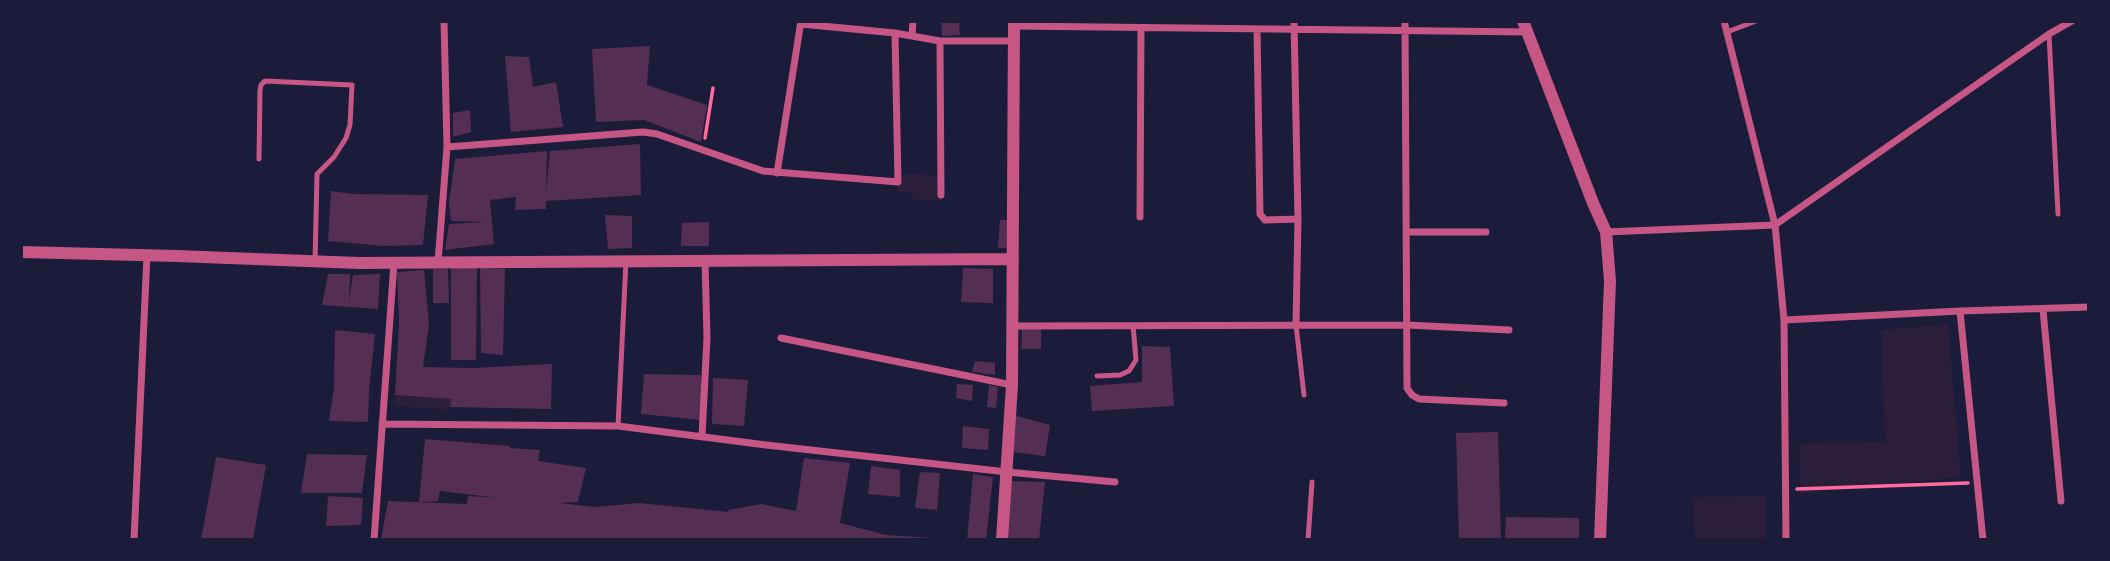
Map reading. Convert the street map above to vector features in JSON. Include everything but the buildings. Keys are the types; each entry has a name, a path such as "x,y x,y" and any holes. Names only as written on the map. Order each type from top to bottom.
{"street":[{"path":"438,262 447,147 444,21"},
{"path":"912,36 913,21"},
{"path":"1405,21 1407,388 1419,399 1504,404"},
{"path":"1724,21 1775,225 1784,320 1786,540"},
{"path":"1606,232 1775,225 2049,34 2072,21"},
{"path":"777,173 801,22 940,41 1014,41"},
{"path":"1002,540 1012,385 1014,23 1258,29 1294,25 1404,31 1525,27 1606,232 1610,281 1600,540"},
{"path":"1294,25 1298,219 1296,325"},
{"path":"1140,217 1141,28"},
{"path":"1258,29 1260,214 1265,220 1298,219"},
{"path":"447,147 643,132 657,134 763,171 898,182 895,33"},
{"path":"940,41 941,195"},
{"path":"1407,232 1486,232"},
{"path":"21,252 394,263 1013,259"},
{"path":"134,540 147,255"},
{"path":"702,436 707,338 705,261"},
{"path":"374,540 394,263"},
{"path":"1784,320 2089,307"},
{"path":"2043,310 2061,501"},
{"path":"1960,311 1983,540"},
{"path":"1013,326 1407,325 1509,330"},
{"path":"781,338 1012,385"},
{"path":"382,424 618,426 766,445 1115,482"}],"lane":[{"path":"1727,32 1756,21"},
{"path":"2049,34 2058,215"},
{"path":"259,159 260,90 265,81 352,85 350,125 346,138 334,157 317,174 316,262"},
{"path":"618,426 626,261"},
{"path":"1296,325 1304,395"},
{"path":"1097,376 1120,375 1129,371 1136,360 1133,326"},
{"path":"1308,540 1312,482"}],"path":[{"path":"703,150 713,88"},
{"path":"1784,490 1978,482"}],"shaded area":[{"path":"899,174 941,175 941,201 911,199 911,193 897,192"},
{"path":"1948,324 1961,477 1800,494 1799,444 1885,442 1881,330"},
{"path":"395,395 451,399 450,410 394,406"},
{"path":"1766,496 1766,540 1695,540 1692,497"}]}
